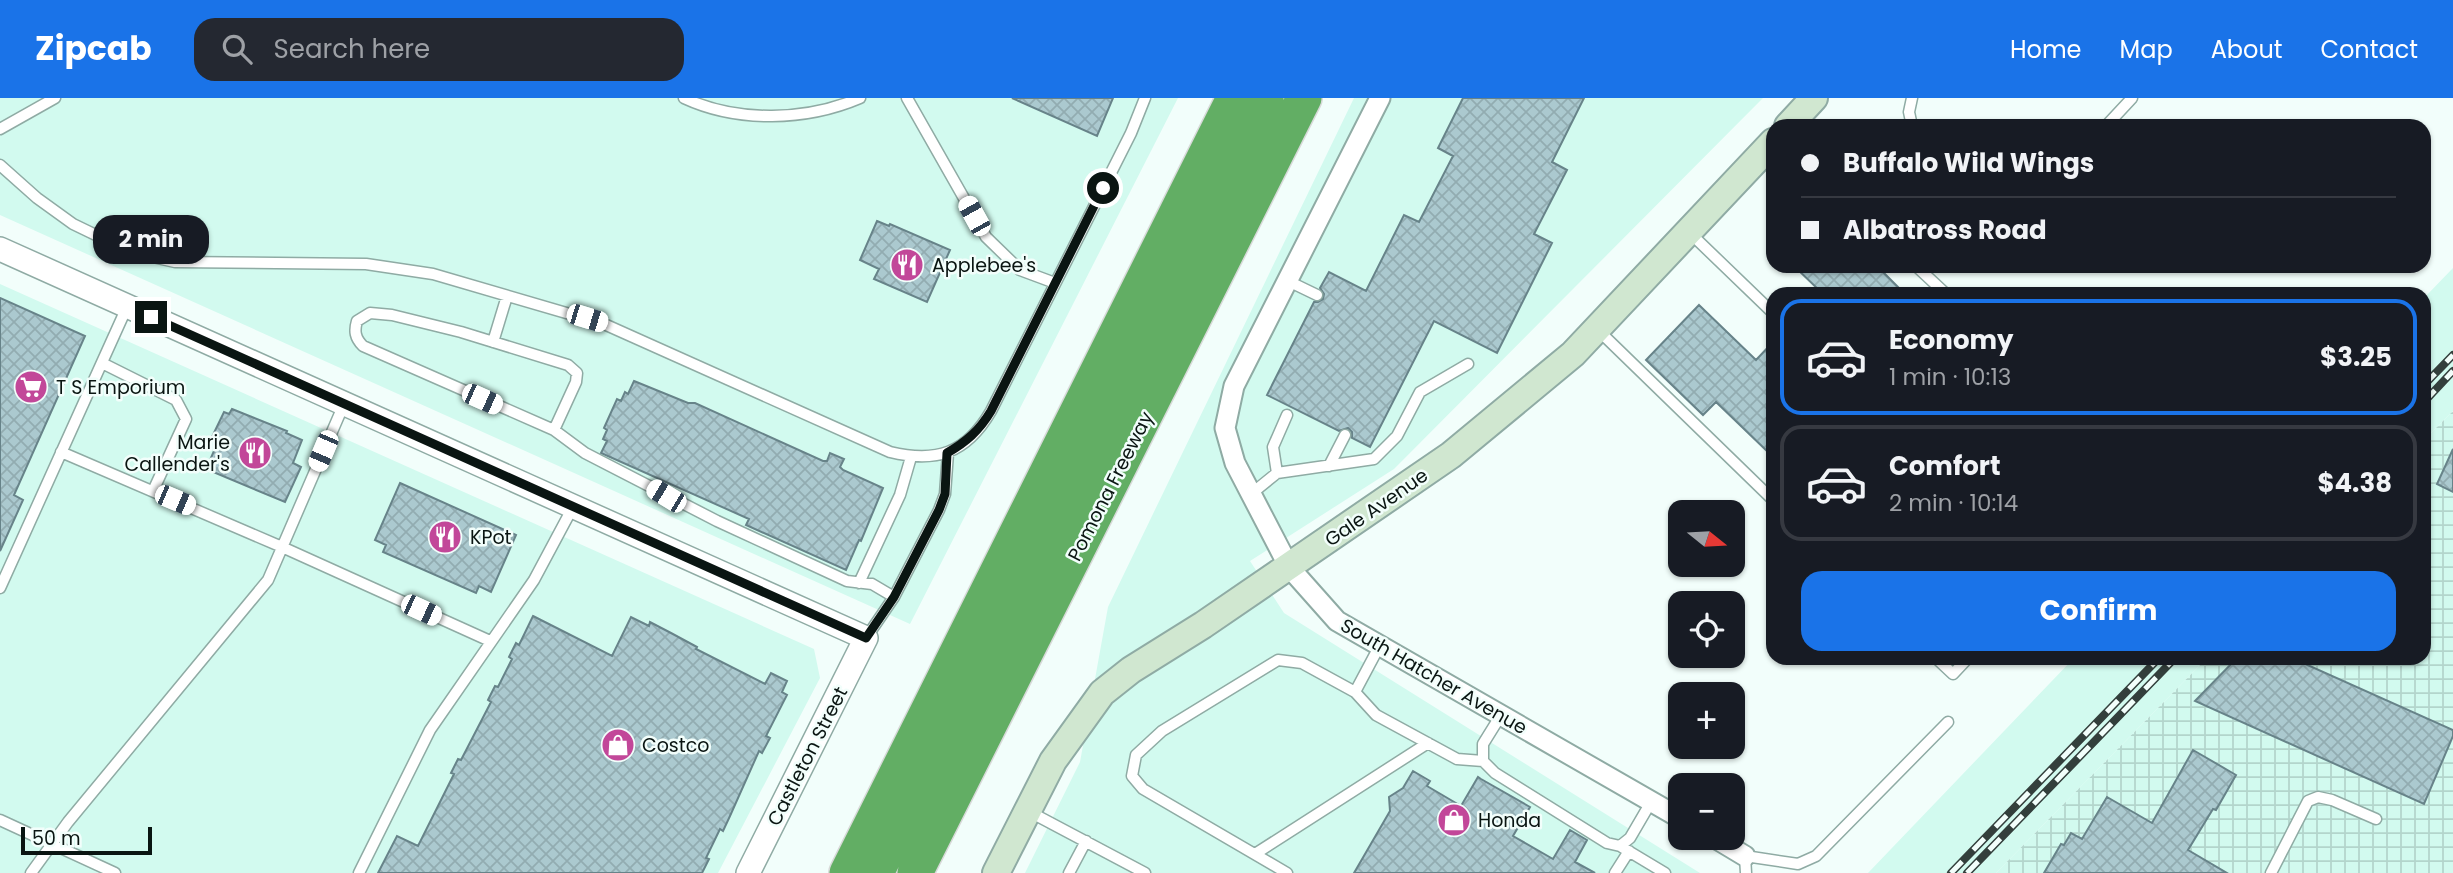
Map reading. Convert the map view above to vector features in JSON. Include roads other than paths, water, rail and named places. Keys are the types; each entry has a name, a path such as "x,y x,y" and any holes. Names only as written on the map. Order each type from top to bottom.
{"highway":[{"path":"846,873 1234,98"},
{"path":"876,873 1266,98"},
{"path":"891,873 1280,98"},
{"name":"Pomona Freeway","path":"915,873 1304,98"}],"main road":[{"path":"1794,119 1814,98"},
{"name":"Gale Avenue","path":"996,873 1053,761 1102,693 1131,670 1289,567 1451,455 1573,354 1766,149"}],"street":[{"name":"South Hatcher Avenue","path":"1380,98 1234,386 1225,428 1235,463 1289,567 1337,621 1668,811"},
{"path":"0,249 866,638"},
{"name":"Castleton Street","path":"748,873 866,638"},
{"path":"1729,850 1745,864"}],"lane":[{"path":"0,129 55,98"},
{"path":"684,98 719,110 763,116 820,110 860,98"},
{"path":"906,98 986,237 1020,270 1055,283"},
{"path":"0,165 37,198 73,224 111,244 152,258 198,264 377,265 433,274 618,329 890,452 911,457 933,457 947,453 966,442 981,427 1131,132 1144,98"},
{"path":"1910,119 1912,98"},
{"path":"2113,119 2133,98"},
{"path":"1688,232 1766,306"},
{"path":"1923,273 1938,287"},
{"path":"1288,281 1317,295"},
{"path":"493,342 507,296"},
{"path":"0,588 127,306"},
{"path":"554,430 576,382 577,373 568,365 461,332 381,314 370,313 357,321 355,331 363,346 554,430 585,453 706,516 848,581 872,584 894,597"},
{"path":"1597,329 1766,493"},
{"path":"102,363 176,400 186,419 153,491"},
{"path":"1251,494 1277,474 1374,459 1397,436 1420,392 1468,364"},
{"path":"31,873 268,580 344,404"},
{"path":"1277,474 1273,447 1287,415"},
{"path":"1329,466 1345,435"},
{"path":"61,452 282,547 490,641"},
{"path":"866,638 894,597 939,510 945,494 947,453"},
{"path":"859,583 900,495 911,457"},
{"path":"359,873 430,730 534,580 573,507"},
{"path":"1355,692 1380,645"},
{"path":"1287,873 1143,789 1132,776 1136,755 1162,731 1278,660 1302,663 1355,692 1376,715 1457,759 1483,761"},
{"path":"1943,665 1953,674 1961,665"},
{"path":"1501,715 1483,744 1483,761 1495,774 1607,843 1625,849 1665,873"},
{"path":"1745,864 1798,864 1816,856 1948,722"},
{"path":"1255,854 1428,743"},
{"path":"2271,873 2308,802 2318,797 2332,800 2376,819"},
{"path":"1615,873 1630,838 1651,802"},
{"path":"1027,811 1145,873"},
{"path":"0,820 115,873"},
{"path":"1069,873 1086,841"}],"railway":[{"path":"2431,378 2453,355"},
{"path":"2431,395 2453,371"},
{"path":"1951,873 2152,665"},
{"path":"1967,873 2168,665"}],"place":[{"name":"Applebee's","path":"907,265"},
{"name":"T S Emporium","path":"31,387"},
{"name":"Marie Callender's","path":"255,453"},
{"name":"KPot","path":"445,537"},
{"name":"Costco","path":"618,745"},
{"name":"Honda","path":"1454,820"}]}
